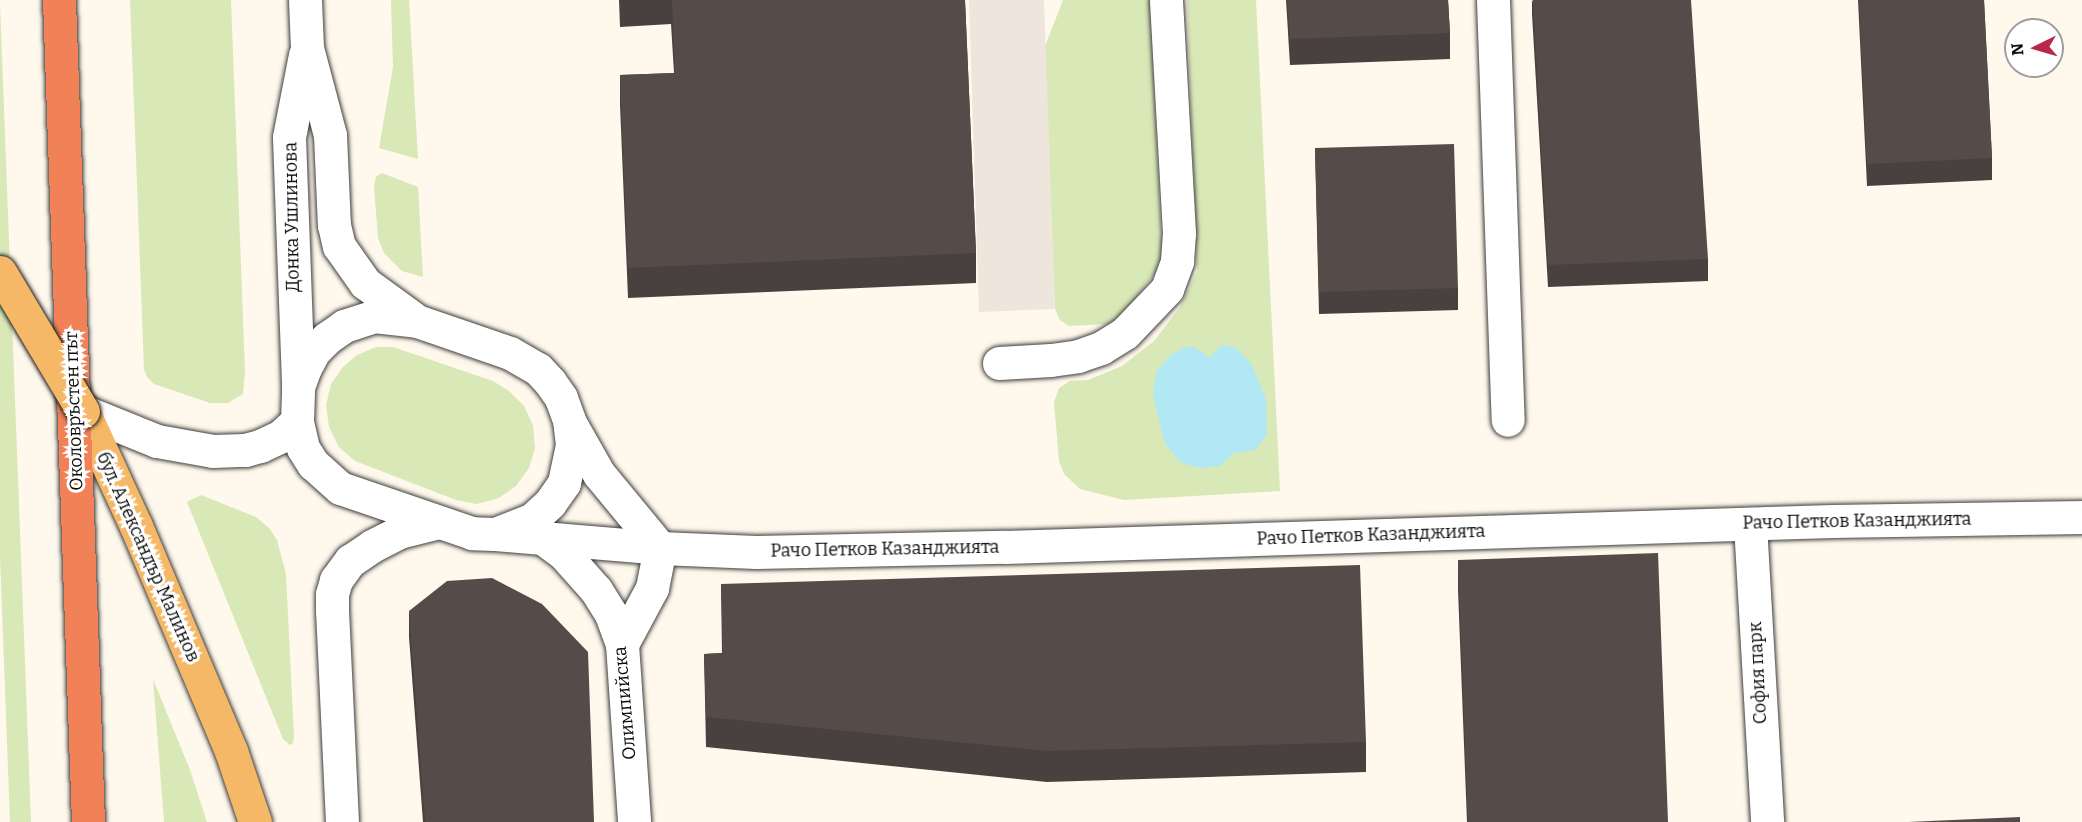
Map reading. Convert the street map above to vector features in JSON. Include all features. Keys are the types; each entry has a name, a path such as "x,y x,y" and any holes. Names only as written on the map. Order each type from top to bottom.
{"highway":[{"name":"Околовръстен път","path":"59,0 88,822"}],"main road":[{"name":"бул. Александър Малинов","path":"0,272 83,411 136,526 231,751 255,822"}],"street":[{"name":"Донка Ушлинова","path":"305,0 306,48 289,137 298,387 297,421 303,448 325,477 340,488 436,523"},
{"path":"999,363 1051,360 1078,356 1101,348 1125,333 1167,289 1177,261 1179,233 1166,0"},
{"path":"1493,0 1508,420"},
{"name":"Донка Ушлинова","path":"306,48 330,135 334,225 339,246 364,283 417,321"},
{"path":"298,387 314,351 344,326 374,316 417,321 526,361 550,382 561,398 569,420 598,474 660,548 652,588 622,644"},
{"path":"83,411 157,441 213,451 245,450 260,446 281,436 297,421"},
{"path":"495,534 533,519 550,503 564,483 572,445 569,420"},
{"name":"Рачо Петков Казанджията","path":"436,523 472,533 545,540 756,552 2082,517"},
{"path":"342,822 332,611 336,580 350,561 372,546 399,532 436,523"},
{"name":"София парк","path":"1750,524 1767,822"},
{"name":"Олимпийска","path":"545,540 564,554 596,590 611,614 622,644 634,822"}],"green space":[{"path":"130,0 231,0 245,372 243,394 228,403 210,403 154,384 147,377 144,369"},
{"path":"391,0 409,0 418,159 379,148 393,67"},
{"path":"1063,0 1150,0 1162,257 1156,272 1124,313 1108,324 1069,326 1060,320 1055,309 1044,49"},
{"path":"1187,0 1256,0 1280,491 1124,500 1080,489 1064,474 1059,461 1054,402 1059,388 1070,381 1088,380 1122,366 1154,341 1180,307 1197,272"},
{"path":"0,3 31,822 10,822 0,556"},
{"path":"382,173 418,187 423,277 402,271 384,253 378,238 374,186 376,177"},
{"path":"376,347 393,347 493,381 509,391 524,406 533,425 535,448 529,468 516,486 499,498 477,504 456,500 355,461 339,447 329,427 326,405 331,384 343,367 357,355"},
{"path":"201,495 256,517 270,529 277,540 286,574 294,737 290,745 283,739 187,502"},
{"path":"153,679 190,770 207,822 164,822"}],"shaded area":[{"path":"969,0 1044,0 1055,309 979,312"}],"water":[{"path":"1224,345 1236,348 1251,363 1266,399 1267,434 1256,450 1234,453 1220,466 1201,468 1188,465 1179,461 1165,444 1153,396 1156,372 1169,357 1183,347 1194,347 1211,358 1215,350"}],"building":[{"path":"672,0 965,0 976,253 628,268 620,75 675,73"},
{"path":"1287,0 1448,0 1450,33 1290,39"},
{"path":"1533,0 1691,0 1708,259 1548,265"},
{"path":"1859,0 1984,0 1992,158 1867,164"},
{"path":"1454,144 1458,288 1319,292 1315,148"},
{"path":"1658,553 1668,822 1468,822 1458,560"},
{"path":"1360,565 1366,742 1047,751 706,717 704,654 723,653 721,584"},
{"path":"492,578 542,604 588,652 594,822 426,822 425,820 409,611 447,581"},
{"path":"2020,817 2020,822 1908,822"}]}
